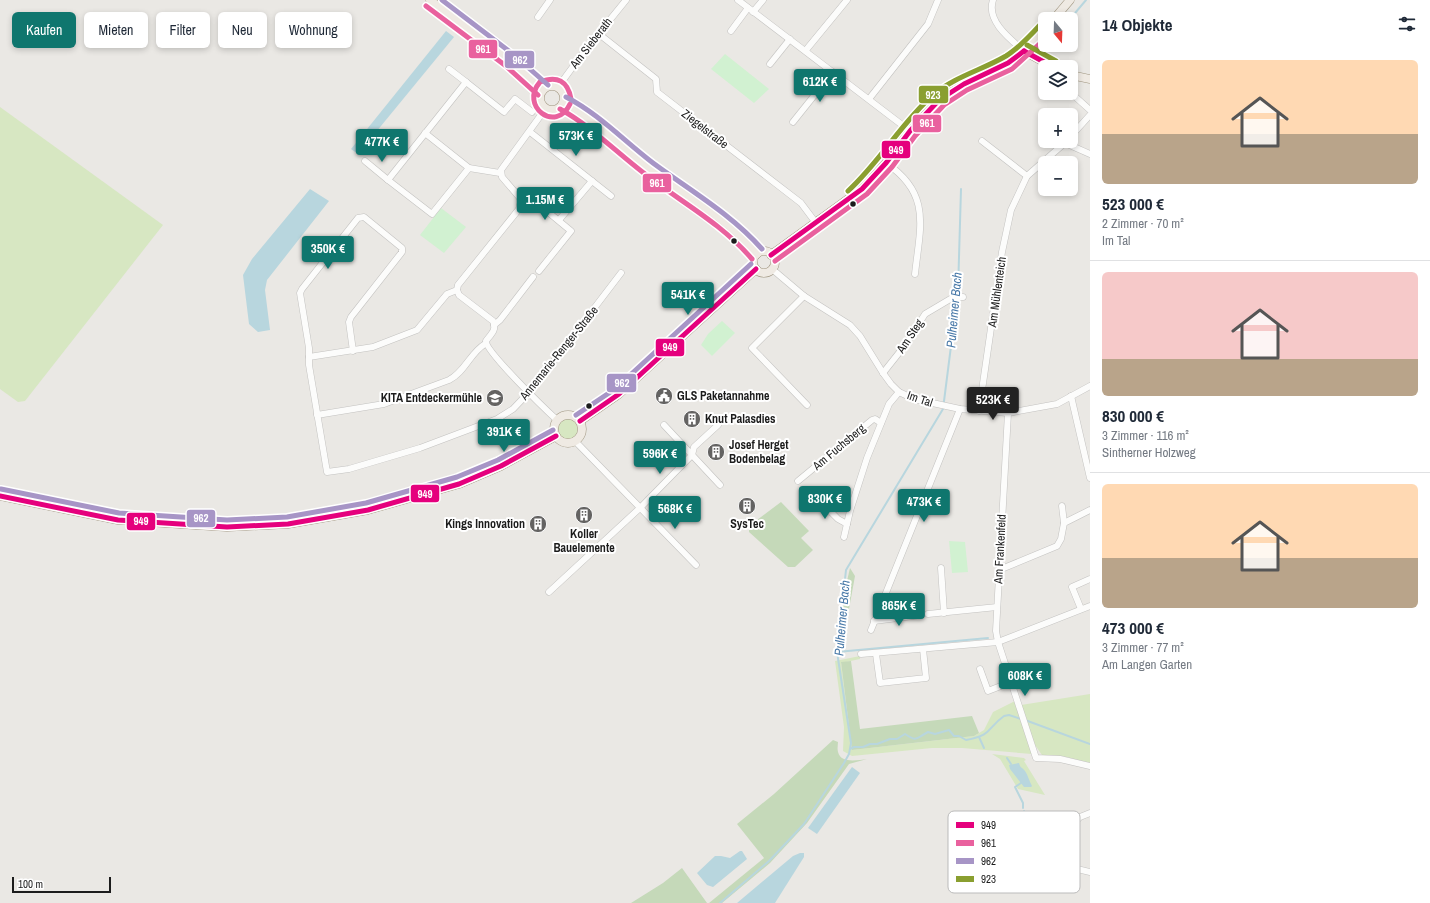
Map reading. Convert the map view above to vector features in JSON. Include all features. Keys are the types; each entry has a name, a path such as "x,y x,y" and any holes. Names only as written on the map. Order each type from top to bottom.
{"main road":[{"path":"430,0 510,61 543,90"},
{"path":"1060,12 1070,0"},
{"path":"771,255 862,189 886,163 910,131 939,100 964,84 1008,63 1024,51 1038,37"},
{"path":"1024,51 1040,60"},
{"path":"1078,76 1089,77"},
{"path":"548,86 558,87 563,93 562,103 554,109 546,108 540,100 543,90 548,86"},
{"path":"562,103 592,122 650,169 724,222 757,254"},
{"path":"766,252 771,255 774,260 772,269 762,273 756,269 753,263 757,254 766,252"},
{"path":"580,421 619,394 756,269"},
{"path":"566,415 576,417 580,421 582,425 581,434 575,440 565,442 556,436 554,426 557,420 566,415"},
{"path":"0,496 118,520 227,528 288,524 368,510 459,484 501,466 556,436"}],"street":[{"path":"538,17 550,0"},
{"name":"Am Sieberath","path":"558,87 626,0"},
{"path":"738,0 806,50 910,131"},
{"path":"731,31 750,10 762,0"},
{"path":"806,50 847,0"},
{"path":"869,99 928,24 938,0"},
{"path":"993,0 992,13 998,25 1011,40 1024,51"},
{"name":"Ziegelstraße","path":"599,34 656,79 657,92 801,203 816,223"},
{"path":"770,64 790,39"},
{"path":"449,69 504,112 515,99 532,112"},
{"path":"793,122 833,72"},
{"path":"388,180 466,82"},
{"path":"1078,99 1090,110"},
{"path":"353,351 349,322 350,317 402,252 402,248 364,217 358,218 300,293 317,415 384,404 449,380 457,375 474,352 485,344 494,330 493,321 459,295 457,290 458,285 519,209 521,201 518,195 500,173 502,167 530,132 546,108"},
{"path":"1078,128 1090,115"},
{"path":"530,132 611,196"},
{"path":"425,133 469,168 500,173"},
{"path":"982,142 1027,176"},
{"name":"Am Mühlenteich","path":"979,411 1001,258 1011,210 1027,176 1059,148"},
{"name":"Am Mühlenteich","path":"1078,148 1090,154"},
{"path":"365,162 432,214 469,168"},
{"path":"886,163 895,169 911,185 918,200 920,226 915,274"},
{"path":"559,220 592,181"},
{"path":"521,201 530,200 536,202 571,230 539,271"},
{"name":"Im Tal","path":"772,269 804,296 850,325 869,349 883,373 899,392 914,399 939,406 1008,413 1057,404 1090,386"},
{"name":"Annemarie-Renger-Straße","path":"317,415 327,472 349,469 399,455 497,419 513,409 530,393 621,273"},
{"path":"494,325 500,320 533,277"},
{"path":"309,357 373,347 417,330 447,294 457,290"},
{"path":"804,296 752,348 807,405"},
{"name":"Am Steg","path":"883,373 906,344 925,314 952,298 962,297"},
{"path":"485,344 557,420"},
{"path":"844,537 867,458 889,404 899,392"},
{"path":"1071,396 1090,478"},
{"path":"872,630 874,621 960,409"},
{"name":"Am Frankenfeld","path":"1008,413 997,607 996,631 998,642 1036,758 1060,759 1090,766"},
{"name":"Am Fuchsberg","path":"798,481 872,420 875,419 881,423"},
{"path":"664,425 720,485"},
{"path":"549,592 641,507 692,455 694,447 718,425"},
{"path":"575,440 696,565"},
{"path":"816,497 838,519 847,524"},
{"path":"999,570 1056,546 1061,539 1064,523 1062,506"},
{"path":"1064,523 1090,510"},
{"path":"941,568 944,613"},
{"path":"1081,609 1072,587 1090,579"},
{"path":"861,654 876,654 998,642 1090,606"},
{"path":"928,614 997,607"},
{"path":"874,621 921,615"},
{"path":"876,654 880,683 926,678 923,649"},
{"path":"980,669 988,691 1011,682"},
{"path":"1080,817 1090,813"},
{"path":"1080,870 1090,872"}],"green space":[{"path":"725,54 769,89 754,103 711,69"},
{"path":"0,107 163,225 25,401 18,402 0,389"},
{"path":"441,208 466,227 444,253 420,235"},
{"path":"722,321 735,333 712,356 701,345 708,334"},
{"path":"568,417 572,418 578,424 578,432 572,438 568,439 564,438 558,432 557,428 558,424 564,418"},
{"path":"781,502 809,531 801,538 813,550 795,567 788,567 749,532 749,526"},
{"path":"949,541 965,542 968,572 952,573"},
{"path":"850,568 855,576 841,653 838,653 837,624"},
{"path":"860,656 860,659 841,663 852,750 974,736 984,730 993,712 1015,701 1032,754 962,748 932,748 852,756 843,751 844,727 835,661"},
{"path":"851,661 860,729 972,716 979,733 974,736 852,750 841,662"},
{"path":"1090,694 1090,763 1062,756 1042,755 1035,745 1021,705"},
{"path":"833,740 838,742 838,752 840,756 846,760 867,759 849,764 807,823 770,863 722,903 709,903 764,858 737,824 774,794"},
{"path":"992,754 1024,758 1026,760 1024,761 1045,795 1018,789 1000,759"},
{"path":"682,868 707,903 631,903 663,883"}],"water":[{"path":"446,31 454,37 358,154 351,149"},
{"path":"310,189 329,201 267,280 265,290 270,330 258,332 249,324 243,275 252,259"},
{"path":"1019,763 1027,774 1032,786 1031,787 1024,787 1010,769 1009,765"},
{"path":"852,767 860,773 817,834 808,828"},
{"path":"742,851 747,859 713,887 707,885 697,873 715,856 730,858"},
{"path":"804,853 804,857 775,903 737,903 793,856"}],"waterway":[{"name":"Pulheimer Bach","path":"1076,12 1086,0"},
{"name":"Pulheimer Bach","path":"720,903 769,861 804,824 849,754 851,743 837,652 846,570 943,409 958,291 961,189"},
{"path":"837,652 988,638"},
{"path":"850,749 854,747 863,747 870,744 877,744 890,739 897,739 905,734 916,739 928,732 935,734 949,730 954,736 959,736 966,740 985,734 1004,716 1009,715 1021,719"},
{"path":"1025,720 1090,744"},
{"path":"979,737 984,748"},
{"path":"1007,758 1011,764"},
{"path":"1021,783 1015,787 1023,803 1023,808"}],"transit line":[{"name":"962","path":"442,0 514,55 548,85"},
{"name":"961","path":"426,6 506,66 538,95"},
{"name":"923","path":"848,191 860,180 921,106 933,95 959,78 1011,53 1038,27"},
{"name":"923","path":"1027,45 1054,60"},
{"name":"961","path":"775,261 867,194 892,167 915,136 944,105 967,90 1012,69 1038,45"},
{"name":"949","path":"1024,51 1040,60"},
{"name":"949","path":"771,255 862,189 886,163 910,131 939,100 964,84 1008,63 1024,51"},
{"name":"961","path":"570,104 564,113 556,117 549,117 542,113 537,107 534,100 535,91 540,82 552,79 561,81 564,84 570,93 571,99"},
{"name":"962","path":"566,97 589,111 642,155 710,203 750,236 762,249"},
{"name":"961","path":"560,109 582,123 634,166 727,234 752,259"},
{"name":"962","path":"576,415 615,389 751,264"},
{"name":"949","path":"580,421 619,394 756,269"},
{"name":"962","path":"1,489 119,513 227,520 287,517 366,503 457,477 498,460 553,430"},
{"name":"949","path":"0,496 118,520 227,527 288,524 368,510 459,484 501,466 556,436"}],"place":[{"name":"GLS Paketannahme","path":"664,396"},
{"name":"KITA Entdeckermühle","path":"495,398"},
{"name":"Knut Palasdies","path":"692,419"},
{"name":"Josef Herget Bodenbelag","path":"716,452"},
{"name":"SysTec","path":"747,506"},
{"name":"Koller Bauelemente","path":"584,515"},
{"name":"Kings Innovation","path":"538,524"}]}
